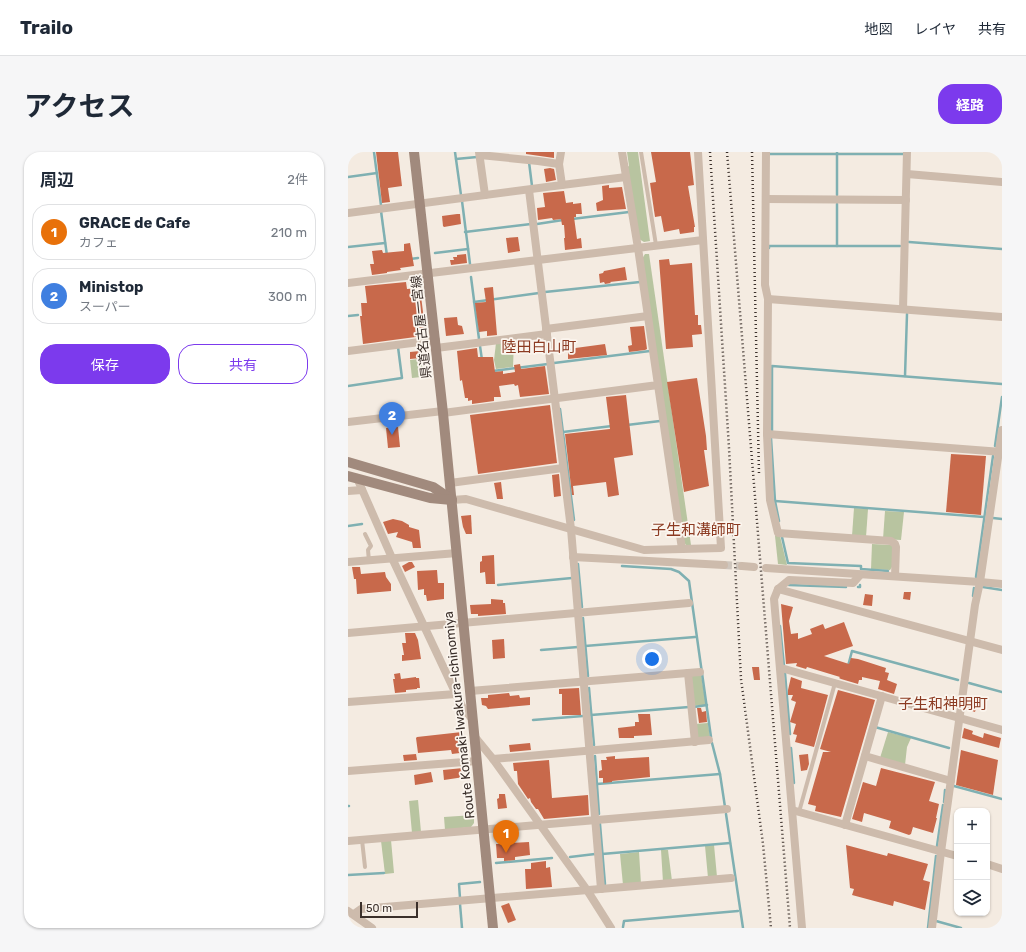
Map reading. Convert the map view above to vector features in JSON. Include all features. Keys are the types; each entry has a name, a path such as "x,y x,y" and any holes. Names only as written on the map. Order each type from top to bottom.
{"main road":[{"name":"県道名古屋一宮線","path":"414,152 452,500"},
{"path":"348,461 433,487 452,500"},
{"path":"353,477 430,498 452,500"},
{"name":"Route Komaki-Iwakura-Ichinomiya","path":"452,500 493,928"}],"street":[{"path":"561,152 559,164 562,185"},
{"path":"622,152 638,248 682,549"},
{"path":"452,500 466,499 644,550 721,548 698,152"},
{"path":"766,152 765,285 768,299 767,434 770,500 778,533 891,541 896,547 895,576"},
{"path":"903,309 908,152"},
{"path":"485,195 480,154 559,164"},
{"path":"907,174 1002,182"},
{"path":"348,213 626,177"},
{"path":"529,190 574,557 601,888"},
{"path":"766,200 906,200"},
{"path":"348,283 703,240"},
{"path":"768,299 1002,317"},
{"path":"348,351 436,344 546,331 648,316"},
{"path":"348,422 443,412 658,385"},
{"path":"932,928 975,605 980,582 1002,430"},
{"path":"767,434 1000,452"},
{"path":"450,483 564,468"},
{"path":"353,477 362,490 392,558 456,694 463,708 473,720"},
{"path":"348,491 362,490"},
{"path":"348,562 457,553"},
{"path":"574,557 724,565"},
{"path":"742,566 754,567"},
{"path":"766,568 1002,584"},
{"path":"802,928 796,811 774,599 778,589 789,580 853,583 860,575"},
{"path":"778,589 1002,650"},
{"path":"348,633 689,603"},
{"path":"781,668 1002,730"},
{"path":"470,691 700,672"},
{"path":"688,673 694,742"},
{"path":"348,702 456,694"},
{"path":"846,825 882,696"},
{"path":"475,737 493,759 586,890 611,928"},
{"path":"493,759 709,740"},
{"path":"865,756 951,781"},
{"path":"348,771 477,761"},
{"path":"348,841 727,809"},
{"path":"796,811 954,855"},
{"path":"990,865 1002,868"},
{"path":"351,912 361,909 490,897 731,878"},
{"path":"351,912 372,928"}],"lane":[{"path":"642,152 656,246"},
{"path":"365,534 371,546 368,550 369,561"},
{"path":"796,811 836,683"},
{"path":"362,840 365,866"}],"green space":[{"path":"627,152 638,152 650,241 644,242 639,239 627,167 629,166"},
{"path":"645,254 649,254 691,545 686,545 683,541 642,259"},
{"path":"514,341 513,367 496,369 494,360 496,343"},
{"path":"429,358 430,376 412,378 410,360"},
{"path":"854,508 868,509 866,537 852,536"},
{"path":"885,511 904,512 901,540 883,539"},
{"path":"775,536 780,536 787,565 778,564"},
{"path":"872,544 891,545 894,547 892,567 890,570 871,569"},
{"path":"701,674 706,705 692,706 689,676"},
{"path":"708,723 710,738 696,740 694,724"},
{"path":"888,732 911,738 907,747 905,765 880,758"},
{"path":"418,800 421,832 412,833 409,801"},
{"path":"474,815 474,823 471,827 445,830 444,817"},
{"path":"391,840 394,873 385,874 381,841"},
{"path":"714,845 717,877 708,878 705,846"},
{"path":"661,850 668,850 672,881 663,882"},
{"path":"639,852 641,884 623,885 620,854"}],"building":[{"path":"376,152 398,152 402,186 388,188 390,202 382,203"},
{"path":"526,152 554,152 554,158 526,154"},
{"path":"651,152 690,152 694,185 688,186 695,227 694,232 680,234 679,229 664,232 661,216 655,217 650,183 656,182"},
{"path":"544,169 554,169 556,180 546,182"},
{"path":"609,185 609,188 622,187 626,209 597,211 596,203 603,200 602,186"},
{"path":"564,191 566,203 581,203 582,214 576,214 576,217 574,217 577,239 581,238 582,248 565,250 564,225 562,225 561,219 553,220 552,218 538,220 537,208 545,207 543,193"},
{"path":"460,214 461,224 443,226 442,216"},
{"path":"518,237 520,251 508,253 506,238"},
{"path":"410,243 414,266 372,275 370,264 374,264 372,251 382,250 383,253 404,251 404,244"},
{"path":"466,254 467,263 451,265 450,260 454,260 453,257"},
{"path":"669,259 670,265 692,263 695,315 698,315 698,325 701,325 702,334 692,335 693,347 666,349 659,260"},
{"path":"625,267 627,280 605,284 604,282 600,283 599,274 603,273 604,271"},
{"path":"406,282 407,289 420,288 425,328 422,328 423,336 363,344 360,316 362,316 361,303 367,303 365,286"},
{"path":"493,287 497,335 487,336 487,331 479,332 475,303 486,302 484,288"},
{"path":"457,317 458,325 462,326 464,334 446,336 444,318"},
{"path":"644,326 647,349 629,352 628,346 632,345 630,327"},
{"path":"605,344 607,355 568,359 568,349"},
{"path":"477,348 478,357 493,357 495,372 503,371 503,374 515,372 514,365 520,364 521,369 545,366 549,394 520,397 518,385 515,386 514,384 499,386 501,397 494,397 494,401 472,404 472,400 468,401 468,398 465,398 462,380 460,381 457,351"},
{"path":"420,351 421,358 410,359 410,352"},
{"path":"697,378 706,436 707,450 704,450 709,486 684,492 667,382"},
{"path":"626,395 633,455 614,458 619,495 608,497 606,482 573,486 574,495 572,495 565,434 610,429 606,397"},
{"path":"550,405 557,463 478,474 470,415"},
{"path":"398,427 400,447 388,448 386,428"},
{"path":"951,454 986,456 981,515 946,512"},
{"path":"559,474 561,496 554,497 552,475"},
{"path":"501,482 503,499 497,499 494,483"},
{"path":"471,515 472,534 466,534 461,516"},
{"path":"393,519 402,521 409,525 409,527 419,530 421,548 413,548 412,542 396,537 398,532 388,534 383,522"},
{"path":"494,555 495,584 486,584 485,572 480,573 480,562 482,561 482,556"},
{"path":"412,562 415,567 405,572 402,566"},
{"path":"352,567 360,567 361,574 385,572 386,577 391,584 391,591 357,594 356,579 354,579"},
{"path":"437,570 438,583 444,583 444,599 427,601 426,595 424,595 424,589 418,590 417,571"},
{"path":"904,592 911,592 910,600 903,599"},
{"path":"865,594 873,595 872,606 863,605"},
{"path":"491,599 503,600 503,603 505,603 506,614 478,616 478,614 471,614 470,605 491,604"},
{"path":"781,604 793,607 789,621 791,634 798,633 798,639 812,634 810,629 823,624 825,629 844,622 853,646 824,656 849,664 851,658 858,659 886,668 885,672 889,673 887,680 897,684 894,694 878,689 880,681 862,677 862,680 859,680 858,684 807,667 806,669 796,666 797,663 786,664"},
{"path":"405,633 415,633 418,640 421,659 402,661 402,655 404,655 402,643 406,643"},
{"path":"504,639 505,658 493,659 492,640"},
{"path":"752,667 759,667 760,680 754,680"},
{"path":"400,673 401,679 419,678 420,688 395,693 393,679 395,679 394,674"},
{"path":"791,677 802,681 801,688 828,695 814,747 795,742 797,735 793,734 796,724 790,722 796,702 791,700 793,695 788,695"},
{"path":"579,688 581,715 562,715 562,694 559,694 559,689"},
{"path":"838,690 875,700 841,817 815,811 816,806 808,804 823,752 831,752 820,749"},
{"path":"509,693 510,696 519,695 520,698 530,697 530,705 488,709 486,706 482,705 481,698 488,698 488,695"},
{"path":"968,699 978,701 975,712 966,709"},
{"path":"697,708 701,708 702,712 706,711 707,722 699,723"},
{"path":"638,714 650,714 652,735 634,736 634,738 619,738 618,728 635,726 635,722 639,722"},
{"path":"964,728 973,731 972,734 983,738 984,733 1001,738 999,748 962,738"},
{"path":"462,732 464,748 459,749 460,753 452,754 451,750 418,753 417,737"},
{"path":"530,743 531,750 510,752 509,745"},
{"path":"961,750 998,760 993,795 956,785"},
{"path":"416,754 417,760 404,761 403,755"},
{"path":"808,754 809,764 807,770 801,771 799,755"},
{"path":"615,756 615,759 649,757 650,777 603,783 603,778 599,778 599,771 602,770 601,760 607,760 606,757"},
{"path":"549,760 552,798 588,795 589,815 544,819 538,809 536,809 531,802 530,798 528,799 518,784 517,771 514,771 513,763"},
{"path":"463,768 464,777 444,780 443,770"},
{"path":"881,768 935,782 929,801 939,804 933,833 913,827 911,834 909,835 889,828 891,821 864,813 862,822 852,819 863,782 876,786"},
{"path":"431,772 433,782 415,785 414,775"},
{"path":"499,794 505,794 507,808 498,809 497,799 499,798"},
{"path":"511,841 511,843 529,842 530,855 515,857 515,860 504,861 504,858 497,858 496,844 499,844 499,842"},
{"path":"846,845 887,856 888,853 928,864 923,880 930,882 925,910 894,901 893,906 852,895 854,889 850,888"},
{"path":"546,861 546,868 550,867 552,887 526,889 525,869 531,869 531,863"},
{"path":"509,903 516,920 508,923 501,906"}],"waterway":[{"path":"374,152 381,205"},
{"path":"455,152 461,195"},
{"path":"837,152 837,195"},
{"path":"769,154 904,154"},
{"path":"456,159 477,157"},
{"path":"529,162 532,186"},
{"path":"348,177 377,173"},
{"path":"462,201 470,264"},
{"path":"837,204 837,246"},
{"path":"381,211 387,256"},
{"path":"572,219 629,212"},
{"path":"537,224 563,220"},
{"path":"465,232 531,224"},
{"path":"909,242 1002,249"},
{"path":"348,247 385,243"},
{"path":"769,248 769,246 900,246"},
{"path":"435,253 468,249"},
{"path":"410,259 418,258"},
{"path":"471,277 479,339"},
{"path":"545,292 640,282"},
{"path":"474,302 539,293"},
{"path":"905,376 907,314"},
{"path":"348,316 358,315"},
{"path":"480,346 482,360"},
{"path":"348,386 402,378 398,347"},
{"path":"554,363 650,351"},
{"path":"493,371 548,364"},
{"path":"772,431 772,366 1002,384"},
{"path":"995,446 1002,397"},
{"path":"560,409 574,520"},
{"path":"627,425 660,421"},
{"path":"563,432 612,426"},
{"path":"771,438 775,501 779,521"},
{"path":"976,577 993,456"},
{"path":"775,501 984,517"},
{"path":"993,518 1002,519"},
{"path":"348,526 362,524"},
{"path":"782,537 788,563 861,566 861,569 888,571"},
{"path":"578,564 582,607"},
{"path":"622,566 671,569 679,572 689,581 711,737"},
{"path":"498,585 572,578"},
{"path":"789,585 846,587"},
{"path":"983,587 1002,590"},
{"path":"973,596 974,588"},
{"path":"583,618 588,676"},
{"path":"780,626 784,666"},
{"path":"585,646 695,637"},
{"path":"541,650 578,647"},
{"path":"848,666 852,651 958,680"},
{"path":"785,673 790,734"},
{"path":"969,683 1002,692"},
{"path":"589,688 594,745"},
{"path":"694,707 707,705"},
{"path":"591,715 689,707"},
{"path":"533,720 583,716"},
{"path":"875,727 949,748"},
{"path":"712,743 720,774 725,807"},
{"path":"791,748 794,783"},
{"path":"595,756 599,814"},
{"path":"597,784 720,774"},
{"path":"954,786 1002,799"},
{"path":"944,802 945,790"},
{"path":"937,846 943,805"},
{"path":"726,814 743,928"},
{"path":"600,824 605,884"},
{"path":"602,854 730,843"},
{"path":"570,857 595,854"},
{"path":"928,928 936,856"},
{"path":"496,863 552,858"},
{"path":"348,875 384,873"},
{"path":"460,898 459,884 480,882"},
{"path":"460,904 462,928"},
{"path":"623,927 624,921 738,911"},
{"path":"936,921 961,928"}],"tunnel":[{"path":"724,565 742,566"}],"railway":[{"path":"710,152 729,448 741,679 763,844 771,928"},
{"path":"727,152 790,928"},
{"path":"752,152 759,474"}],"place":[{"name":"Ministop","path":"392,435"},
{"name":"GRACE de Cafe","path":"506,853"}],"district":[{"name":"陸田白山町","path":"539,347"},
{"name":"子生和溝師町","path":"696,530"},
{"name":"子生和神明町","path":"943,704"}]}
